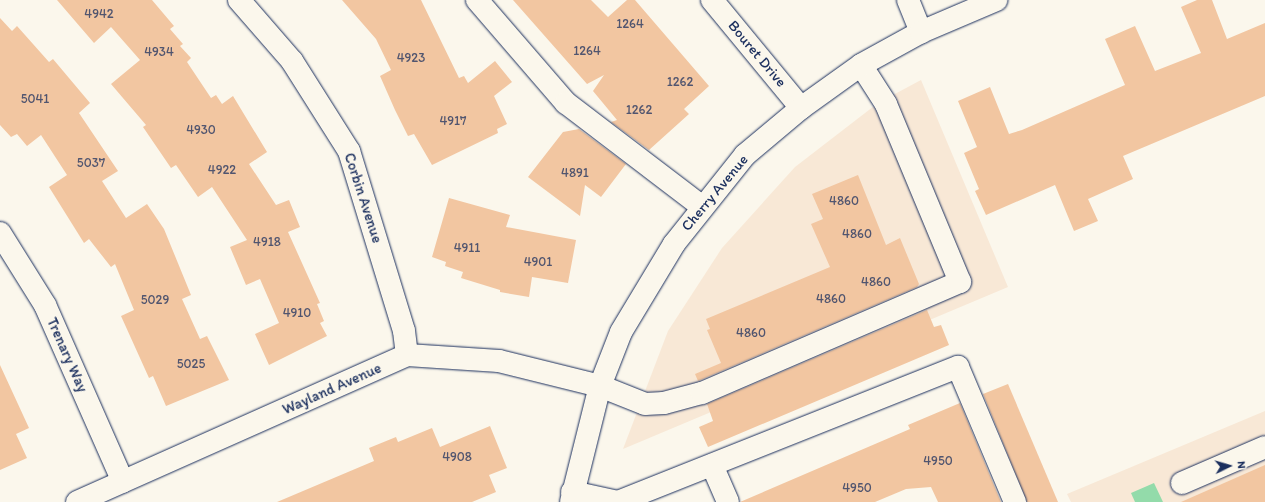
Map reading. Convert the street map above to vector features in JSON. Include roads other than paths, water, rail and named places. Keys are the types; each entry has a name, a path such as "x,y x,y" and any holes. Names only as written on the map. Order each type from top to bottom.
{"street":[{"name":"Corbin Avenue","path":"239,0 292,61 349,151 404,331 407,355"},
{"path":"477,0 566,103 702,206"},
{"name":"Bouret Drive","path":"712,0 801,108"},
{"path":"908,0 921,32"},
{"name":"Cherry Avenue","path":"571,497 600,386 621,332 674,244 702,206 745,155 801,108 861,65 921,32 996,0"},
{"name":"Wayland Avenue","path":"77,502 407,355 499,361 600,386 646,404 679,401 702,393 960,282 886,104 861,65"},
{"name":"Trenary Way","path":"0,234 45,305 123,482"},
{"path":"571,497 618,502 958,367 1015,502"},
{"path":"1182,483 1265,447"},
{"path":"712,465 728,502"}]}
